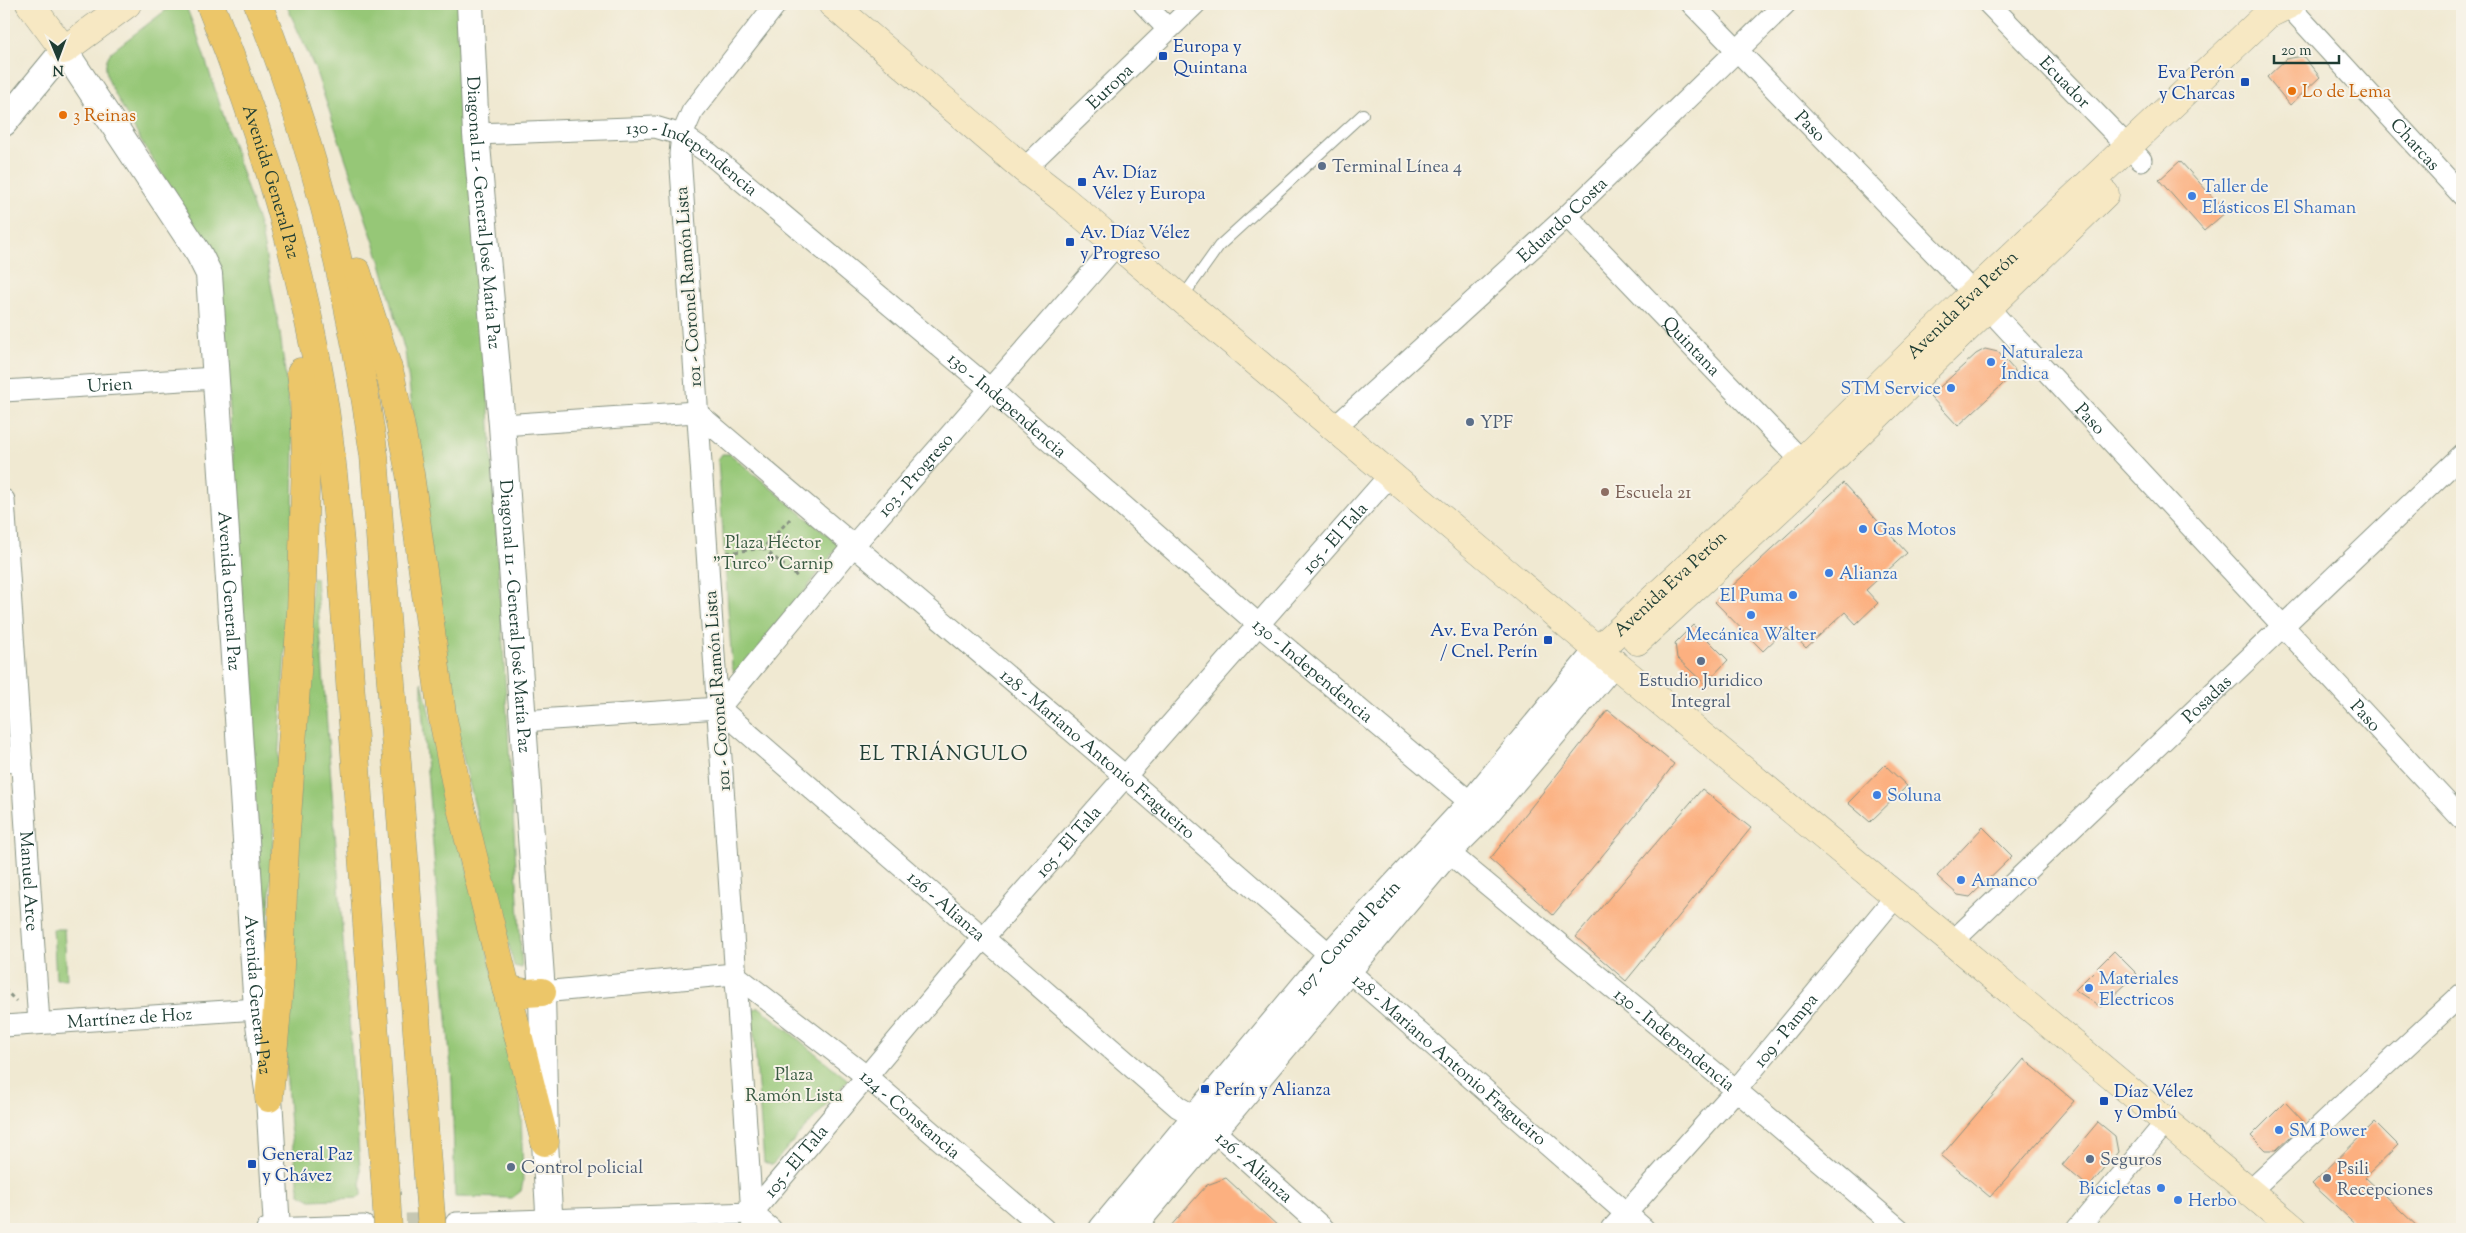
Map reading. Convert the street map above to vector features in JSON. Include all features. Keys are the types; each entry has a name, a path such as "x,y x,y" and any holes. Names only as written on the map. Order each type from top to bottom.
{"highway":[{"name":"Avenida General Paz","path":"210,4 251,108 277,190 317,362 332,461 341,554 386,1193 376,1228"},
{"path":"258,4 318,179 360,279 391,378 410,474 442,714 459,800 545,1142"},
{"path":"318,179 347,297 363,376 374,455 429,1191 444,1226"},
{"path":"269,1098 279,988 285,847 301,613 306,460 304,396 277,190"},
{"path":"506,989 526,993 542,992"}],"main road":[{"name":"Avenida General Paz","path":"30,4 64,50"},
{"path":"64,50 127,4"},
{"path":"832,4 1024,169 1117,244 1606,656 2167,1121 2294,1229"},
{"name":"Avenida Eva Perón","path":"1606,656 1810,467 2134,153 2278,27 2288,4"}],"street":[{"name":"Diagonal 11 - General José María Paz","path":"470,4 476,134 502,425 542,992 545,1142 550,1224"},
{"name":"101 - Coronel Ramón Lista","path":"753,1221 734,974 709,555 696,412 680,177 682,135 692,112 776,4"},
{"path":"1144,4 1168,29"},
{"name":"Europa","path":"1024,169 1195,4"},
{"name":"Paso","path":"1692,4 1980,301 2462,819"},
{"name":"Eduardo Costa","path":"1334,428 1567,216 1785,4"},
{"name":"Ecuador","path":"1989,4 2134,153"},
{"name":"Charcas","path":"2288,4 2462,195"},
{"path":"4,122 64,50"},
{"name":"Avenida General Paz","path":"64,50 205,264 209,274 257,1009 269,1098 276,1229"},
{"name":"130 - Independencia","path":"476,134 655,127 682,135 710,154 989,388 1259,626 1478,808"},
{"name":"Quintana","path":"1567,216 1810,467"},
{"name":"103 - Progreso","path":"719,708 853,546 989,388 1117,244"},
{"name":"Urien","path":"4,391 215,378"},
{"path":"502,425 696,412"},
{"name":"128 - Mariano Antonio Fragueiro","path":"696,412 1125,776 1644,1229"},
{"name":"Posadas","path":"1952,942 2462,455"},
{"name":"105 - El Tala","path":"753,1221 866,1076 984,937 1390,475"},
{"name":"Manuel Arce","path":"4,500 13,762 39,1023"},
{"name":"107 - Coronel Perín","path":"1102,1229 1204,1123 1339,962 1478,808 1606,656"},
{"path":"523,721 719,708"},
{"name":"126 - Alianza","path":"719,708 1178,1107 1204,1123 1324,1229"},
{"name":"107 - Coronel Perín","path":"1339,962 1448,852 1478,808"},
{"name":"130 - Independencia","path":"1448,852 1736,1090 1899,1229"},
{"name":"109 - Pampa","path":"1612,1229 1736,1090 1896,896"},
{"path":"542,992 734,974"},
{"name":"124 - Constancia","path":"734,974 866,1076 1044,1229"},
{"path":"2250,1191 2462,994"},
{"name":"Martínez de Hoz","path":"4,1026 257,1009"},
{"path":"2078,1229 2167,1121"},
{"name":"107 - Coronel Perín","path":"1130,1229 1204,1123"},
{"path":"444,1226 753,1221 771,1229"},
{"path":"266,1229 376,1228"}],"lane":[{"path":"1181,299 1219,246 1363,114"}],"path":[{"path":"709,555 763,548 805,505"},
{"path":"763,548 815,591"}],"green space":[{"path":"174,4 185,4 197,34 261,231 280,333 294,442 293,525 267,939 260,870 221,274 199,232 136,132 109,81 106,70 107,60 111,52"},
{"path":"286,4 460,4 487,375 522,968 514,966 450,705 405,352 381,263 315,69"},
{"name":"Plaza Héctor \"Turco\" Carnip","path":"722,454 730,454 839,545 746,670 738,674 734,672 732,667 718,460"},
{"path":"312,577 316,578 362,1194 358,1198 311,1200 300,1194 290,1126 284,1038"},
{"path":"422,682 512,1052 521,1107 523,1182 521,1191 512,1198 455,1197 452,1081 422,709"},
{"path":"53,929 64,929 67,979 56,979"},
{"name":"Plaza Ramón Lista","path":"759,1007 848,1080 772,1165 764,1162 752,1010"}],"building":[{"name":"Lo de Lema","path":"2303,56 2320,77 2290,105 2267,77 2286,59"},
{"name":"Taller de Elásticos El Shaman","path":"2180,161 2226,212 2204,231 2159,180"},
{"path":"1985,349 1998,352 2016,372 1958,426 1930,396 1976,354"},
{"path":"1843,483 1907,553 1866,590 1878,603 1856,624 1845,612 1806,648 1787,628 1763,651 1715,602"},
{"path":"1693,625 1728,660 1705,684 1677,658 1675,643"},
{"path":"1608,710 1674,764 1636,815 1553,915 1490,859"},
{"name":"Soluna","path":"1885,765 1907,786 1870,822 1848,803"},
{"path":"1702,789 1751,828 1626,981 1576,937"},
{"path":"1983,827 2012,856 1970,897 1958,895 1937,876"},
{"path":"2114,951 2137,974 2101,1007 2075,990"},
{"path":"2024,1059 2074,1101 1990,1197 1941,1156"},
{"name":"SM Power","path":"2285,1102 2305,1123 2276,1150 2265,1150 2251,1136"},
{"name":"Seguros","path":"2098,1122 2115,1136 2118,1152 2089,1187 2062,1165"},
{"path":"2375,1122 2398,1145 2365,1177 2420,1229 2361,1229 2312,1184"},
{"path":"1226,1178 1281,1229 1168,1229 1207,1185"}],"tunnel":[{"path":"374,1225 446,1223"}],"place":[{"name":"Europa y Quintana","path":"1163,56"},
{"name":"Eva Perón y Charcas","path":"2245,82"},
{"name":"Lo de Lema","path":"2292,91"},
{"name":"3 Reinas","path":"63,115"},
{"name":"Terminal Línea 4","path":"1322,166"},
{"name":"Av. Díaz Vélez y Europa","path":"1082,182"},
{"name":"Taller de Elásticos El Shaman","path":"2192,196"},
{"name":"Av. Díaz Vélez y Progreso","path":"1070,242"},
{"name":"Naturaleza Índica","path":"1991,362"},
{"name":"STM Service","path":"1951,388"},
{"name":"YPF","path":"1470,422"},
{"name":"Escuela 21","path":"1605,492"},
{"name":"Gas Motos","path":"1863,529"},
{"name":"Alianza","path":"1829,573"},
{"name":"El Puma","path":"1793,595"},
{"name":"Mecánica Walter","path":"1751,615"},
{"name":"Av. Eva Perón / Cnel. Perín","path":"1548,640"},
{"name":"Estudio Juridico Integral","path":"1701,661"},
{"name":"Soluna","path":"1877,795"},
{"name":"Amanco","path":"1961,880"},
{"name":"Materiales Electricos","path":"2089,988"},
{"name":"Perín y Alianza","path":"1205,1089"},
{"name":"Díaz Vélez y Ombú","path":"2104,1101"},
{"name":"SM Power","path":"2279,1130"},
{"name":"Seguros","path":"2090,1159"},
{"name":"General Paz y Chávez","path":"252,1164"},
{"name":"Control policial","path":"511,1167"},
{"name":"Psili Recepciones","path":"2327,1178"},
{"name":"Bicicletas","path":"2161,1188"},
{"name":"Herbo","path":"2178,1200"}],"district":[{"name":"EL TRIÁNGULO","path":"944,753"}]}
